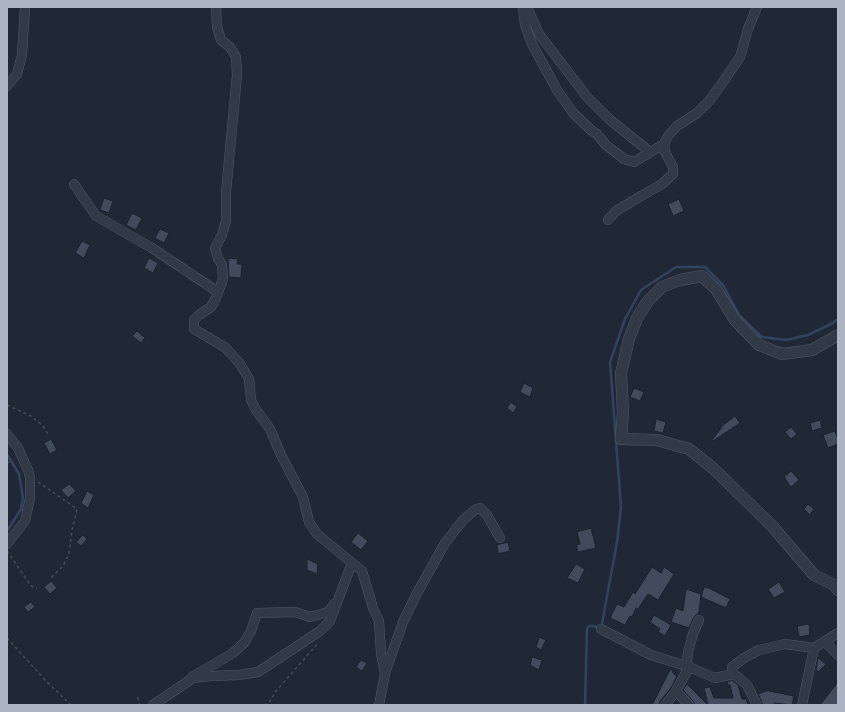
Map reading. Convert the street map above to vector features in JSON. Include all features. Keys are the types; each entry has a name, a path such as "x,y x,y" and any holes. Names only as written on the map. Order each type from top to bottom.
{"street":[{"path":"7,86 17,74 22,55 25,7"},
{"path":"216,7 217,27 221,40 230,47 236,57 237,75 226,184 226,221 222,235 215,248 222,265 223,279 211,307 194,320 194,329 226,348 240,364 249,379 251,400 256,410 270,429 303,497 309,522 317,534 362,571 372,608 379,621 384,674"},
{"path":"523,7 525,25 532,44 557,90 573,113 597,134 606,145 624,159 634,162 664,144"},
{"path":"527,7 539,34 587,97 609,119 650,152"},
{"path":"608,220 616,211 662,184 673,174 673,167 665,152 664,144 668,136 672,131 697,113 709,101 725,79 740,57 748,29 757,7"},
{"path":"74,184 96,216 152,248 218,292"},
{"path":"838,335 812,350 782,354 759,345 735,320 716,289 702,276 680,280 662,287 648,301 637,318 629,339 621,373 623,412 621,439 657,440 689,449 714,469 773,527 814,575 834,585 838,590"},
{"path":"7,434 18,448 30,477 30,498 25,521 7,544"},
{"path":"379,705 384,674 403,622 445,543 463,520 476,509 480,508 487,515 500,538"},
{"path":"153,705 193,678 239,675 258,672 320,631 330,621 352,563"},
{"path":"182,685 195,674 233,653 244,643 251,631 257,614 295,612 310,616 328,612 338,600"},
{"path":"665,705 676,691 689,667 688,652 699,620"},
{"path":"602,629 651,655 689,667 716,678 734,674"},
{"path":"757,705 747,685 734,674 732,667 744,658 769,647 785,644 814,648 838,633"},
{"path":"825,642 838,655"},
{"path":"802,705 814,648"},
{"path":"676,691 689,705"}],"path":[{"path":"7,405 31,416 43,426 48,434"},
{"path":"30,477 78,509 72,530 69,554 63,566 52,578"},
{"path":"7,551 31,586 36,588"},
{"path":"7,638 46,681 71,705"},
{"path":"138,697 139,705"}],"building":[{"path":"104,198 113,201 109,213 100,210"},
{"path":"679,199 684,211 673,216 668,204"},
{"path":"132,213 142,218 136,230 126,225"},
{"path":"160,229 169,233 164,243 155,238"},
{"path":"82,241 90,245 84,258 75,253"},
{"path":"149,258 158,263 153,273 144,268"},
{"path":"228,258 238,259 237,264 242,264 241,278 229,277"},
{"path":"137,331 145,338 141,343 132,336"},
{"path":"524,383 533,388 530,397 520,392"},
{"path":"634,388 644,392 640,401 630,397"},
{"path":"511,402 517,407 513,413 507,408"},
{"path":"735,416 740,423 713,441 712,440 722,426"},
{"path":"656,419 666,422 663,433 654,431"},
{"path":"820,420 822,428 812,431 810,423"},
{"path":"791,427 797,434 791,439 785,432"},
{"path":"835,431 838,444 828,448 823,435"},
{"path":"51,439 57,450 50,454 44,443"},
{"path":"791,471 799,480 791,487 784,477"},
{"path":"69,484 76,491 68,498 61,490"},
{"path":"87,491 94,495 88,508 81,503"},
{"path":"808,504 814,509 810,515 804,509"},
{"path":"591,528 596,548 578,552 576,545 580,544 577,532"},
{"path":"358,533 368,541 361,550 351,542"},
{"path":"83,535 87,539 81,546 76,542"},
{"path":"508,542 510,551 498,554 497,545"},
{"path":"307,559 318,564 317,574 307,570"},
{"path":"576,564 585,569 578,583 567,578"},
{"path":"652,567 661,573 664,567 674,574 658,600 648,594 638,609 636,608 632,617 630,616 625,625 610,618 617,604 624,607 633,592 635,594"},
{"path":"51,581 57,588 50,594 44,587"},
{"path":"779,582 785,592 774,598 768,589"},
{"path":"704,587 730,599 726,608 701,597"},
{"path":"686,589 701,594 699,612 694,617 689,628 671,622 676,608 683,611"},
{"path":"31,602 35,607 28,612 24,607"},
{"path":"654,615 671,625 665,636 658,632 660,629 650,622"},
{"path":"809,624 810,635 799,637 797,626"},
{"path":"539,637 546,640 541,650 536,647"},
{"path":"532,657 542,660 539,670 530,665"},
{"path":"818,658 826,664 818,672 816,669"},
{"path":"361,660 367,663 362,671 356,667"},
{"path":"671,668 677,676 671,688 660,701 659,705 652,705"},
{"path":"732,680 738,685 742,699 746,699 748,705 708,705 704,688 710,687 714,698 733,698 730,685 728,685 727,682"},
{"path":"838,682 838,705 820,705"},
{"path":"687,684 708,705 695,705 683,690"},
{"path":"769,690 794,696 792,705 774,703 775,705 763,705 758,694"}],"waterway":[{"path":"585,705 587,628 593,626 601,629 617,542 621,507 610,362 625,319 641,290 676,267 705,267 723,285 739,315 762,337 786,340 808,335 838,319"},
{"path":"7,454 19,474 23,498 21,509 7,531"}]}
